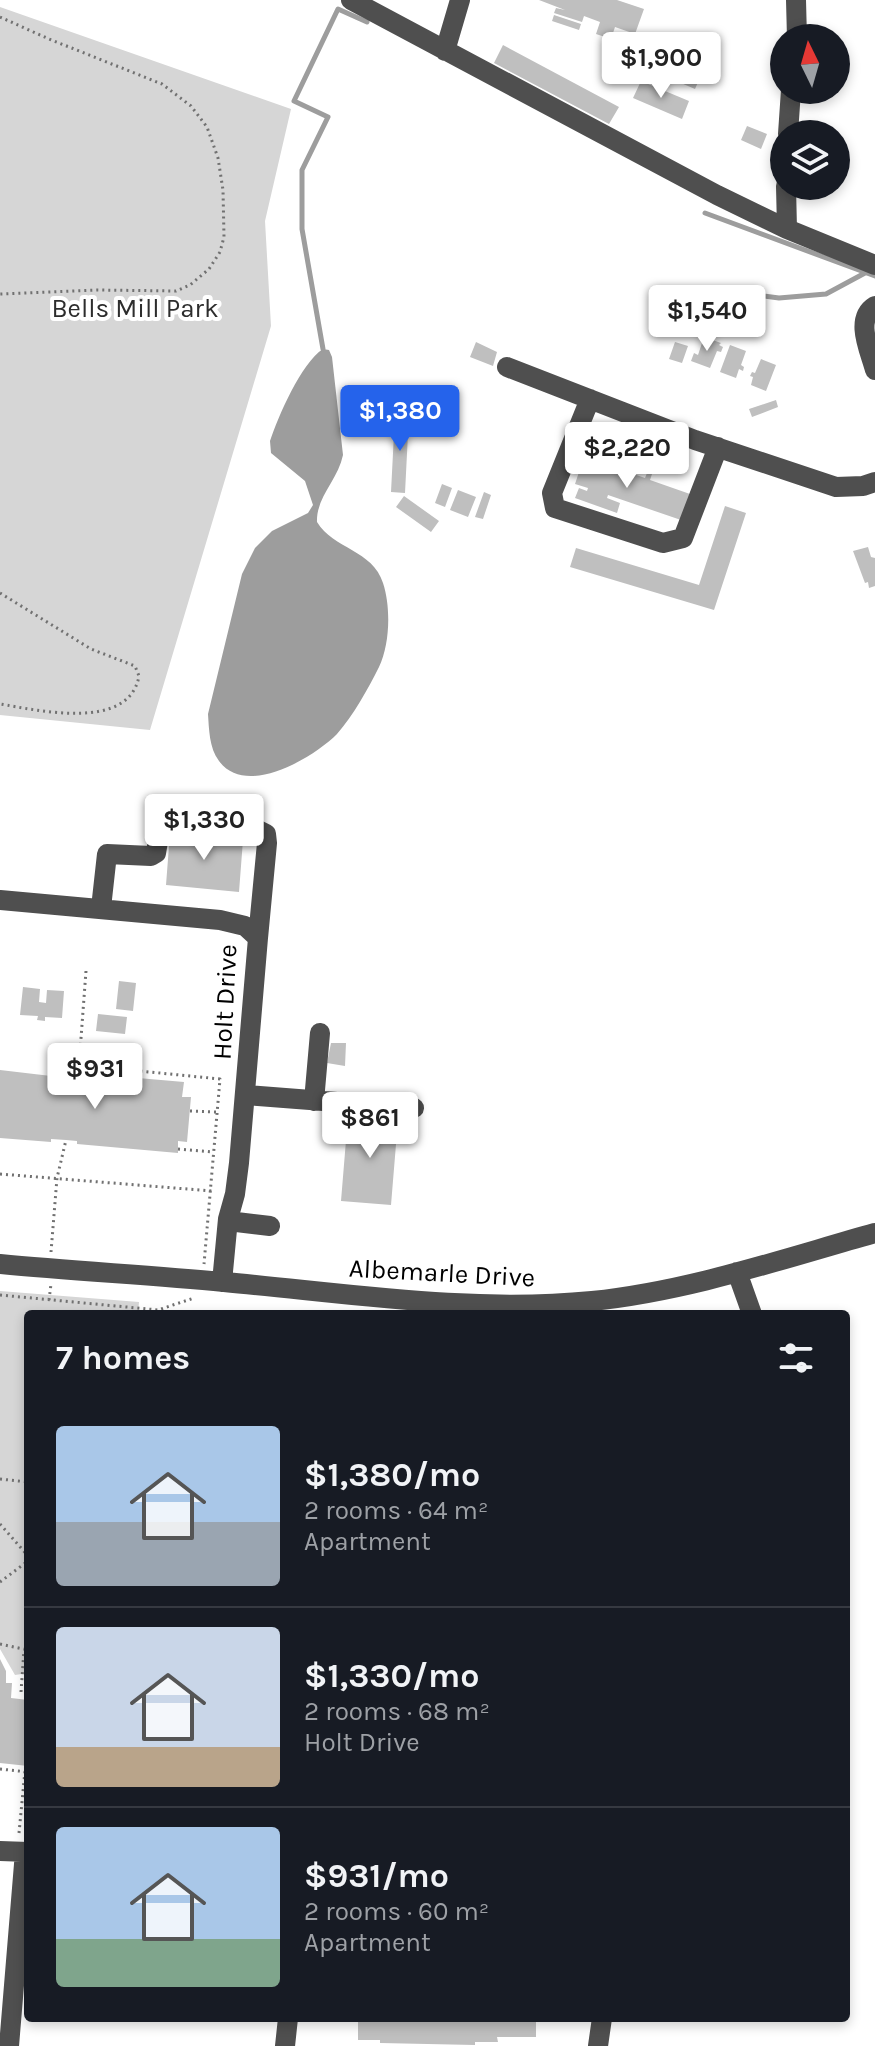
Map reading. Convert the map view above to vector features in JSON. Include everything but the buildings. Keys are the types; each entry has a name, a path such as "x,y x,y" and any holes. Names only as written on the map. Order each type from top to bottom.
{"street":[{"path":"351,0 705,188 787,229 875,265"},
{"path":"445,51 460,0"},
{"path":"796,0 797,24"},
{"path":"786,200 787,229"},
{"path":"872,308 864,322 875,370"},
{"path":"507,367 718,447 836,487 863,486 875,482"},
{"path":"590,399 552,493 555,508 663,543 676,542 683,538 718,447"},
{"path":"101,908 107,854 151,856 156,853 164,822 262,831 267,836 267,843 258,938"},
{"name":"Holt Drive","path":"0,900 236,922 252,930 258,938 235,1194 212,1281"},
{"path":"314,1101 320,1033"},
{"path":"246,1095 414,1108"},
{"path":"228,1221 270,1226"},
{"name":"Albemarle Drive","path":"0,1264 406,1300 545,1309 643,1294 737,1272 875,1233"},
{"path":"737,1272 751,1310"},
{"path":"0,1851 24,1847 9,2046"},
{"path":"285,2046 288,2022"},
{"path":"598,2046 601,2022"}],"path":[{"path":"0,17 162,84 191,106 212,137 220,168 224,237 218,257 209,269 186,288 176,291 0,294"},
{"path":"0,593 91,649 131,663 139,676 127,699 97,712 51,713 0,704"},
{"path":"0,1295 158,1310 201,1295 212,1281 213,1152 220,1079 79,1065 86,971"},
{"path":"190,1111 217,1112"},
{"path":"49,1300 57,1178 66,1140"},
{"path":"178,1149 213,1152"},
{"path":"0,1174 212,1191"},
{"path":"0,1479 24,1482"},
{"path":"0,1524 24,1554"},
{"path":"0,1582 24,1562"},
{"path":"0,1644 24,1650"},
{"path":"21,1692 24,1667"},
{"path":"0,1769 24,1772"}],"green space":[{"name":"Bells Mill Park","path":"0,7 291,109 265,221 271,326 150,730 0,715"},
{"path":"0,1291 139,1302 138,1310 24,1310 24,1674 15,1675 0,1649"}],"shaded area":[{"path":"323,349 329,350 332,357 343,455 323,496 317,522 333,538 371,563 378,572 387,603 385,648 365,693 337,734 296,763 262,775 245,776 231,771 216,756 210,738 208,714 242,574 255,548 272,531 308,513 313,505 305,481 271,453 270,441 299,378"}],"waterway":[{"path":"323,349 302,229 302,170 328,117 294,101 338,9 367,22"},
{"path":"705,213 875,276"},
{"path":"721,290 779,298 826,294 865,273"}]}
